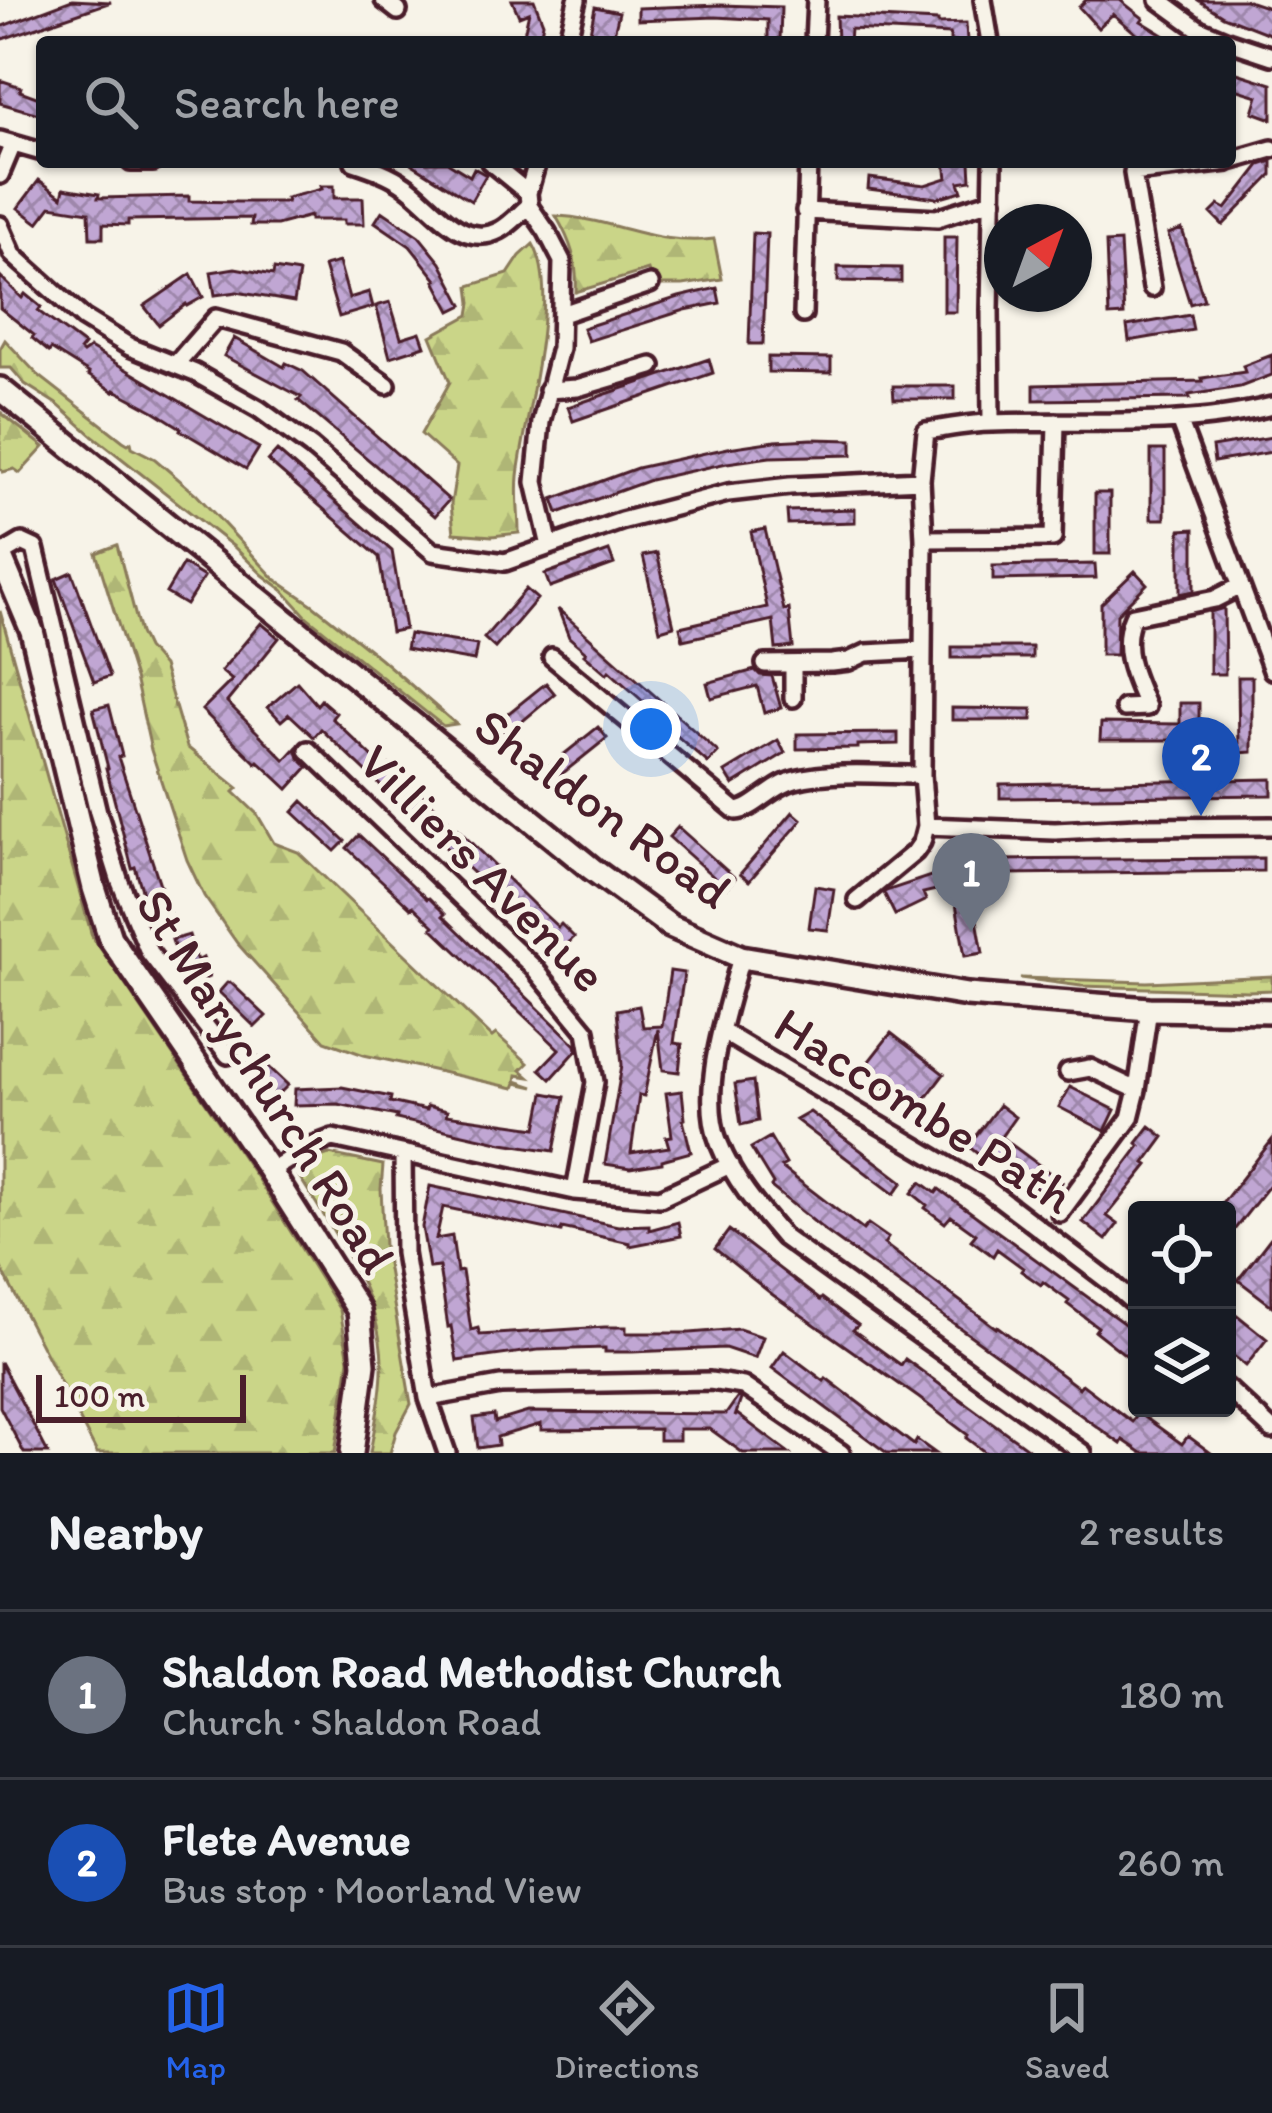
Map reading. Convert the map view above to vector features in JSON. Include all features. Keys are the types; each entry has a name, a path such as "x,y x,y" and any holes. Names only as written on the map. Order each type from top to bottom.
{"street":[{"path":"568,36 577,0"},
{"path":"814,36 817,0"},
{"path":"983,0 989,36"},
{"path":"1160,0 1195,35"},
{"path":"1236,44 1272,56"},
{"path":"0,175 7,142 36,150"},
{"path":"1236,160 1272,149"},
{"path":"371,168 407,186 449,224 473,235 498,231 528,199 536,168"},
{"path":"496,168 528,199 562,262 560,348 541,422 535,482 550,546"},
{"path":"803,314 808,168"},
{"path":"991,422 993,168"},
{"path":"1134,168 1152,288"},
{"path":"805,211 937,218 993,200"},
{"path":"0,225 13,255 83,318 277,421 433,553 505,562 640,515 728,493 921,480"},
{"path":"562,314 650,284"},
{"path":"176,365 216,318 341,352 387,385"},
{"path":"548,390 577,388 652,366"},
{"name":"Shaldon Road","path":"0,389 592,869 670,926 741,957 968,994 1149,1009 1272,1011"},
{"path":"857,899 914,852 926,826 921,480 926,431 991,422 1179,420 1272,406"},
{"path":"1179,420 1272,670"},
{"path":"924,538 1053,538 1056,422"},
{"path":"0,555 22,542 35,548 98,812 120,882 149,952 228,1054"},
{"name":"St Marychurch Road","path":"0,555 32,631 110,938 270,1171 359,1311 364,1364 352,1453"},
{"path":"1124,708 1147,707 1129,664 1128,627 1133,616 1215,598 1239,587"},
{"path":"764,664 850,662 866,653 923,650"},
{"path":"552,657 736,811 746,811 765,793 789,781 814,776 922,775"},
{"path":"793,665 793,698"},
{"name":"Villiers Avenue","path":"308,750 534,968 586,1031 595,1082 575,1191"},
{"path":"926,826 1055,831 1272,826"},
{"path":"741,957 721,1031 712,1094 717,1138 751,1200 782,1237 1083,1453"},
{"path":"1060,1213 1130,1118 1149,1009"},
{"name":"Haccombe Path","path":"721,1031 986,1189 1128,1298"},
{"path":"1068,1072 1090,1068 1137,1090"},
{"path":"270,1171 333,1138 575,1191 660,1198 730,1165"},
{"path":"403,1155 404,1253 428,1398 447,1453"},
{"path":"428,1398 501,1384 710,1381 743,1386 841,1453"},
{"path":"1236,1396 1272,1430"}],"green space":[{"path":"556,216 673,239 714,239 722,279 653,285 648,270 576,292 572,252"},
{"path":"533,244 541,265 543,324 518,476 519,533 454,533 451,504 457,466 421,434 450,382 431,336 469,315 469,286 508,274"},
{"path":"5,340 37,374 196,494 275,579 380,658 456,724 443,726 307,617 234,547 58,405 25,384 11,368 0,368"},
{"path":"0,412 44,447 20,473 0,468"},
{"path":"117,545 140,633 163,666 187,747 238,788 234,792 257,814 274,843 298,852 492,1037 496,1034 528,1063 521,1070 529,1077 517,1075 516,1081 534,1087 516,1083 514,1088 364,1055 325,1041 237,943 204,896 187,860 151,750 135,678 96,553"},
{"path":"0,611 92,936 257,1178 340,1310 349,1360 335,1453 97,1453 0,1266"},
{"path":"1272,976 1272,990 1248,991 1081,986 1020,978 1147,982"},
{"path":"329,1154 383,1165 384,1246 411,1404 390,1453 370,1453 382,1372 373,1312 340,1241 299,1176"}],"building":[{"path":"72,0 111,2 0,40 0,27"},
{"path":"512,0 534,0 543,23 540,36 523,36 529,12 519,16"},
{"path":"1086,0 1120,0 1165,36 1139,36 1113,14 1098,28 1079,7"},
{"path":"1198,0 1245,0 1272,9 1272,35 1223,16"},
{"path":"595,7 619,12 613,36 589,36"},
{"path":"781,7 780,36 768,36 768,20 638,20 638,8"},
{"path":"836,16 966,23 967,36 850,29 849,36 837,36"},
{"path":"1236,76 1272,84 1272,119 1253,112 1258,96 1236,89"},
{"path":"0,80 36,97 36,113 0,103"},
{"path":"1272,161 1272,175 1223,225 1211,213 1219,205 1226,209 1260,165"},
{"path":"419,168 457,168 470,176 474,168 486,175 471,201"},
{"path":"946,168 970,168 971,180 959,182 962,191 937,198 868,189 869,178 925,185 947,178"},
{"path":"39,180 62,197 64,188 99,194 98,198 189,196 189,201 238,202 287,202 286,198 321,186 334,186 334,198 363,198 364,224 310,220 310,216 277,225 251,225 252,218 128,220 128,225 103,224 103,238 90,238 89,212 51,206 38,223 18,208"},
{"path":"382,211 419,236 441,263 463,305 451,311 437,280 410,246 375,222"},
{"path":"1182,229 1204,300 1190,304 1168,234"},
{"path":"753,233 767,234 763,344 749,344"},
{"path":"944,237 957,237 956,312 944,312"},
{"path":"1120,242 1124,315 1109,316 1106,243"},
{"path":"339,262 349,298 369,292 373,307 339,317 324,266"},
{"path":"838,267 901,268 901,282 838,281"},
{"path":"235,268 273,275 274,269 299,273 294,302 237,292 215,295 211,272"},
{"path":"191,274 203,297 159,325 144,306"},
{"path":"0,276 84,345 83,353 90,348 259,448 246,469 154,411 114,392 51,349 49,352 0,308"},
{"path":"717,288 720,303 588,341 583,328 679,297"},
{"path":"390,302 401,338 420,332 425,346 390,357 376,306"},
{"path":"1190,315 1193,330 1129,341 1127,326"},
{"path":"234,338 284,367 286,363 303,371 449,500 435,516 298,400 301,397 224,356"},
{"path":"1272,355 1272,375 1190,398 1034,400 1034,385 1203,381 1245,372 1243,366"},
{"path":"768,357 831,358 831,373 768,372"},
{"path":"709,359 713,373 573,421 568,407"},
{"path":"893,386 955,386 955,399 894,399"},
{"path":"1272,437 1272,452 1214,462 1212,447"},
{"path":"852,440 852,455 727,463 650,480 558,513 553,499 637,468 728,448"},
{"path":"1151,450 1165,450 1165,519 1151,519"},
{"path":"277,451 392,551 405,629 391,632 379,557 268,461"},
{"path":"1095,493 1110,493 1110,554 1095,554"},
{"path":"855,509 855,522 788,524 787,511"},
{"path":"765,529 784,610 789,609 793,647 776,649 773,620 683,640 680,627 767,607 751,532"},
{"path":"1194,529 1194,591 1180,594 1180,530"},
{"path":"609,551 614,564 550,587 545,574"},
{"path":"657,553 674,626 660,630 643,556"},
{"path":"183,564 204,577 186,605 166,593"},
{"path":"1095,564 1096,578 993,580 993,566"},
{"path":"1135,571 1147,584 1117,614 1116,655 1101,655 1101,604"},
{"path":"72,572 110,676 94,682 56,579"},
{"path":"526,589 537,599 495,648 484,638"},
{"path":"1224,608 1225,674 1210,674 1210,612"},
{"path":"558,609 718,752 708,763 609,671 607,674 584,654 569,637"},
{"path":"261,623 279,638 227,702 285,760 296,748 308,767 288,789 202,710 232,680 221,671"},
{"path":"409,634 477,645 474,661 406,649"},
{"path":"952,647 1032,647 1032,658 952,658"},
{"path":"755,670 772,676 781,708 764,713 757,686 711,698 707,683"},
{"path":"1238,677 1252,677 1252,752 1239,753"},
{"path":"297,682 317,705 321,700 336,713 332,718 386,770 390,765 413,785 534,905 574,937 558,954 321,729 314,737 289,714 281,721 268,707"},
{"path":"546,683 555,694 506,735 496,723"},
{"path":"1180,703 1199,703 1199,738 1100,740 1101,723 1180,724"},
{"path":"109,705 122,756 118,757 173,924 159,928 132,868 106,768 93,709"},
{"path":"952,708 1032,709 1032,720 952,720"},
{"path":"598,727 607,738 557,778 548,767"},
{"path":"898,733 898,744 797,749 797,734"},
{"path":"778,740 785,753 733,785 725,772"},
{"path":"1272,779 1272,795 1000,798 1000,784"},
{"path":"303,801 345,841 335,851 293,812"},
{"path":"793,812 802,820 749,881 740,874"},
{"path":"678,827 735,878 726,888 669,837"},
{"path":"359,835 576,1045 577,1050 551,1079 540,1069 559,1049 347,848"},
{"path":"984,858 1263,858 1263,871 998,874 970,881 983,953 965,956 953,886 923,893 926,900 895,915 884,893"},
{"path":"815,886 834,889 828,930 809,928"},
{"path":"189,935 197,961 203,958 209,977 202,980 206,990 196,993 184,957 178,959 172,940"},
{"path":"670,971 684,973 674,1043 682,1044 679,1072 663,1070 658,1029 644,1096 639,1095 631,1153 669,1147 666,1137 672,1136 666,1093 682,1091 691,1152 630,1168 605,1164 622,1065 617,1010 639,1006 643,1027 662,1026"},
{"path":"227,983 266,1016 255,1027 219,992"},
{"path":"891,1033 944,1074 916,1111 862,1070"},
{"path":"254,1053 288,1085 276,1097 243,1065"},
{"path":"753,1081 758,1121 741,1125 735,1084"},
{"path":"342,1087 391,1097 390,1102 447,1111 446,1115 537,1128 544,1093 565,1097 554,1151 338,1104 294,1105 295,1089"},
{"path":"1070,1087 1115,1110 1105,1131 1059,1107"},
{"path":"999,1105 1015,1117 1001,1137 1062,1182 1050,1198 988,1153 984,1159 968,1146"},
{"path":"810,1112 903,1182 894,1194 796,1120"},
{"path":"1150,1126 1164,1137 1107,1216 1118,1224 1106,1240 1083,1222"},
{"path":"770,1137 786,1164 781,1167 863,1230 868,1224 888,1238 884,1244 1079,1388 1082,1384 1132,1422 1145,1417 1182,1444 1188,1436 1211,1453 1142,1453 1123,1440 1121,1444 828,1233 771,1187 751,1148"},
{"path":"1272,1140 1272,1182 1236,1228 1236,1201 1224,1201"},
{"path":"921,1182 936,1193 939,1189 1128,1326 1128,1357 1095,1331 1098,1327 1069,1301 1021,1271 997,1249 993,1256 971,1240 976,1234 951,1216 945,1223 912,1193"},
{"path":"430,1186 618,1226 649,1225 649,1230 678,1222 681,1236 630,1246 562,1228 561,1232 443,1207 436,1239 452,1236 471,1330 478,1328 480,1335 605,1327 626,1327 626,1333 739,1329 763,1337 755,1358 725,1348 605,1352 605,1348 538,1350 457,1361 439,1267 429,1268 422,1227"},
{"path":"729,1230 858,1325 853,1330 901,1365 905,1359 1034,1453 986,1453 919,1398 715,1249"},
{"path":"1272,1236 1272,1306 1238,1280"},
{"path":"1236,1316 1267,1339 1246,1366 1236,1358"},
{"path":"784,1351 914,1445 917,1440 935,1453 887,1453 772,1368"},
{"path":"0,1362 48,1453 24,1453 0,1407"},
{"path":"738,1397 735,1417 737,1414 789,1453 743,1453 710,1429 679,1429 679,1440 659,1440 659,1429 541,1430 541,1424 497,1437 498,1445 478,1448 474,1418 494,1415 495,1422 528,1412 726,1414"}],"place":[{"name":"Flete Avenue","path":"1201,816"},
{"name":"Shaldon Road Methodist Church","path":"971,932"}]}
